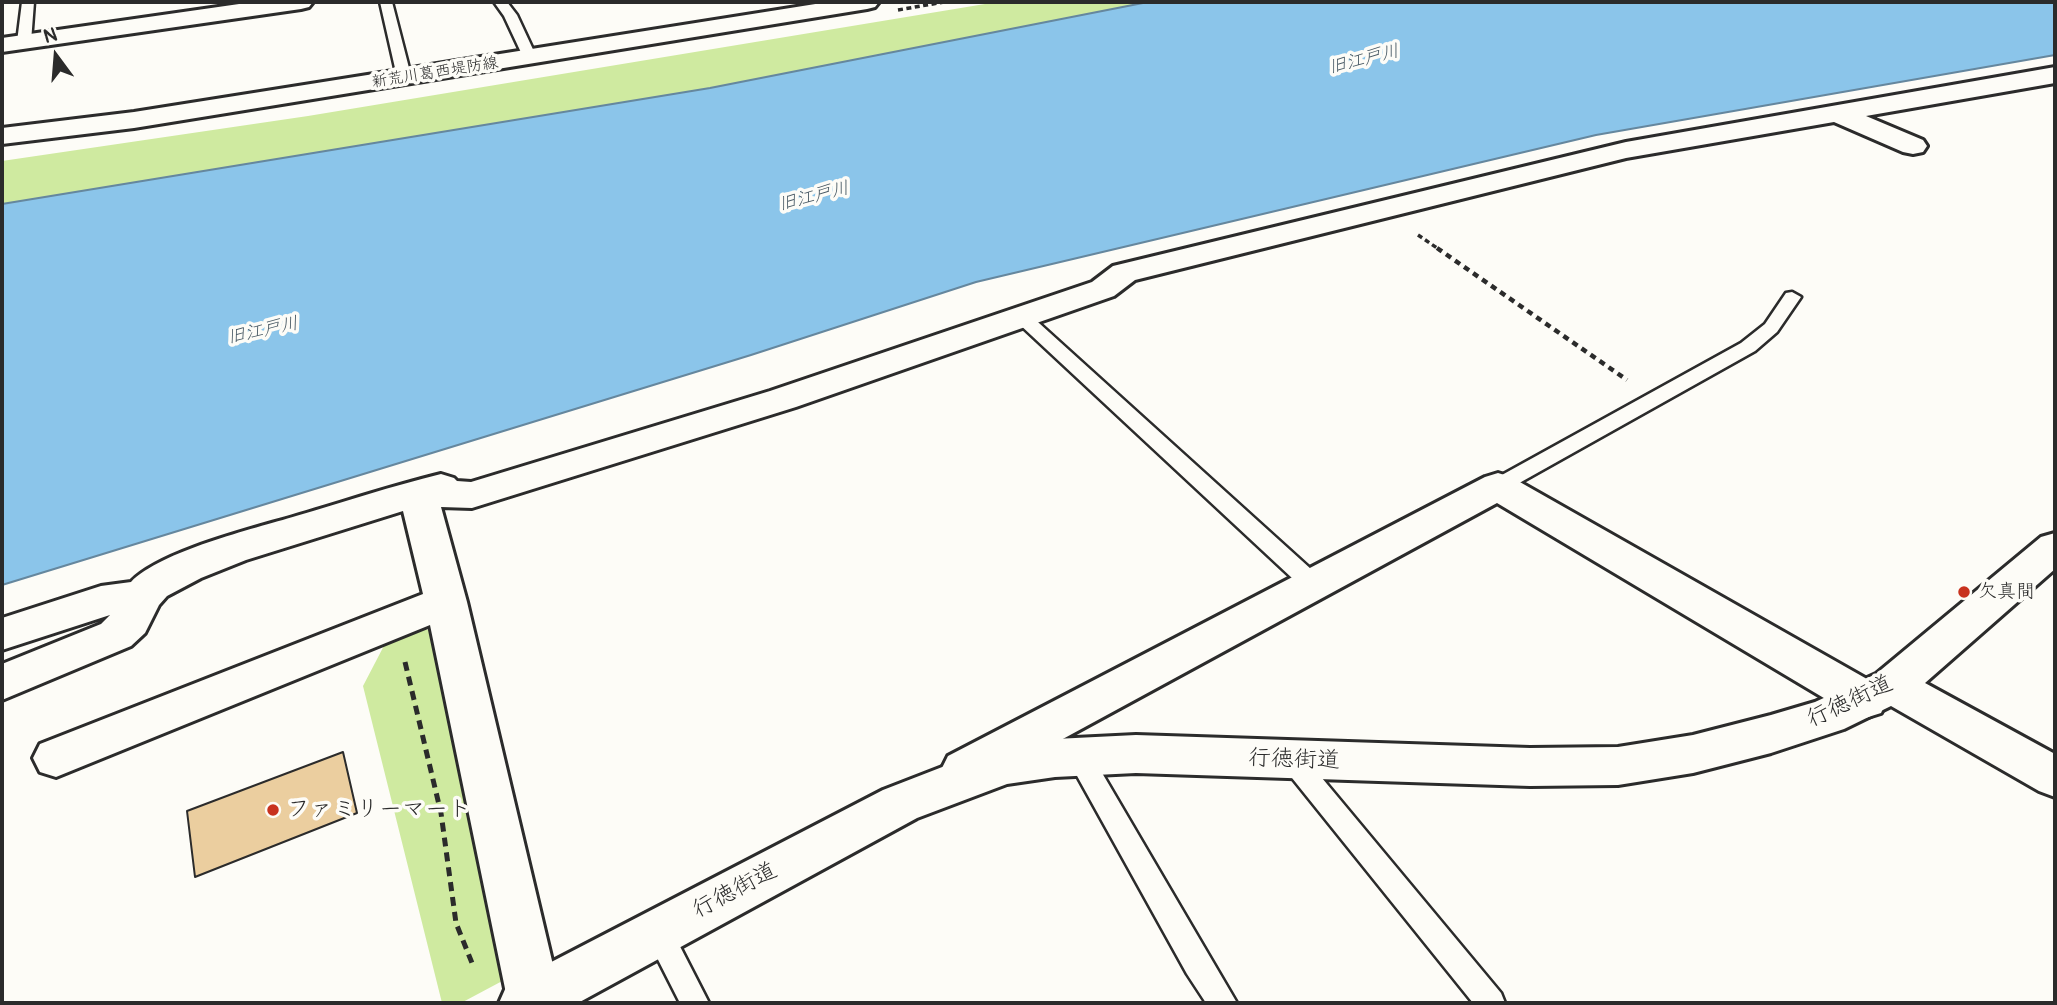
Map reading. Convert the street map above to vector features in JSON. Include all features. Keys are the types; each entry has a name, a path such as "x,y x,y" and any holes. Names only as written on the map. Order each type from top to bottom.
{"street":[{"path":"13,43 169,11 301,2"},
{"name":"新荒川葛西堤防線","path":"2,136 134,120 530,58 731,14 867,2"},
{"path":"2,683 116,635 130,622 143,596 167,577 232,550 1009,304 1626,150 2055,75"},
{"path":"1836,113 1913,146"},
{"path":"418,493 472,495 783,399 1103,289 1125,273"},
{"path":"901,804 1498,486 1879,693 2055,777"},
{"path":"418,493 427,610 531,1002"},
{"name":"行徳街道","path":"531,1002 901,804 961,779 1007,765 1079,756 1136,754 1530,767 1618,766 1693,754 1771,734 1879,693 2055,547"},
{"path":"2,634 101,601 143,596"},
{"path":"56,758 427,610"}],"lane":[{"path":"13,43 28,2"},
{"path":"386,2 401,68"},
{"path":"500,2 510,15 530,58"},
{"path":"1498,486 1748,347 1771,328 1792,297"},
{"path":"1023,318 1314,585"},
{"path":"1079,756 1197,965 1223,1003"},
{"path":"1293,761 1491,1003"},
{"path":"658,932 695,1003"}],"path":[{"path":"1409,228 1653,399"},
{"path":"427,610 404,664 441,814 456,923 475,969"}],"green space":[{"path":"997,2 1148,2 710,88 2,204 2,161 308,116"},
{"path":"420,626 434,633 506,979 461,1003 442,1003 363,686 388,638"}],"water":[{"name":"旧江戸川","path":"1148,2 2055,2 2055,55 1596,135 976,282 751,355 2,585 2,204 710,88"}],"building":[{"path":"343,752 357,813 195,877 187,811"}],"place":[{"name":"欠真間","path":"1964,592"},
{"name":"ファミリーマート","path":"273,810"}]}
